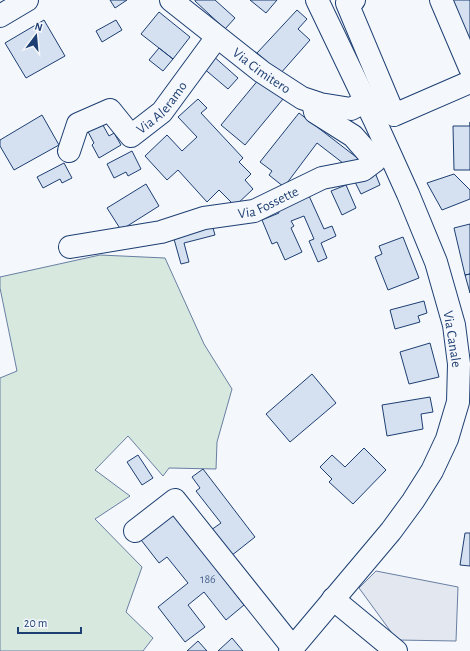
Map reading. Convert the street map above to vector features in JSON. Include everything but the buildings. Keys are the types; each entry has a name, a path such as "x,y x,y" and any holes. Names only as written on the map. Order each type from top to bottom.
{"street":[{"path":"0,16 27,0"},
{"name":"Via Cimitero","path":"171,0 262,72 302,98 313,102 351,109 366,101"},
{"name":"Via Canale","path":"292,650 391,531 413,501 432,471 447,440 458,402 459,364 454,325 436,262 408,194 384,118 366,101 316,0"},
{"path":"353,0 347,3 355,23 384,118 470,82"},
{"path":"441,0 470,68"},
{"path":"333,33 355,23"},
{"name":"Via Aleramo","path":"70,151 78,124 84,121 110,110 131,136 162,112 217,37"},
{"name":"Via Fossette","path":"70,247 161,232 204,218 254,211 322,178 363,170 375,162 353,136 316,112 313,102"},
{"path":"135,531 175,500 292,650"},
{"path":"333,599 396,651"}],"shaded area":[{"path":"100,255 165,258 204,344 232,389 217,442 216,469 169,468 163,476 128,436 95,470 130,496 95,519 142,567 126,612 153,638 143,651 0,651 0,378 17,371 0,288 0,277"},
{"path":"376,571 458,587 456,641 397,640 359,588"}]}
